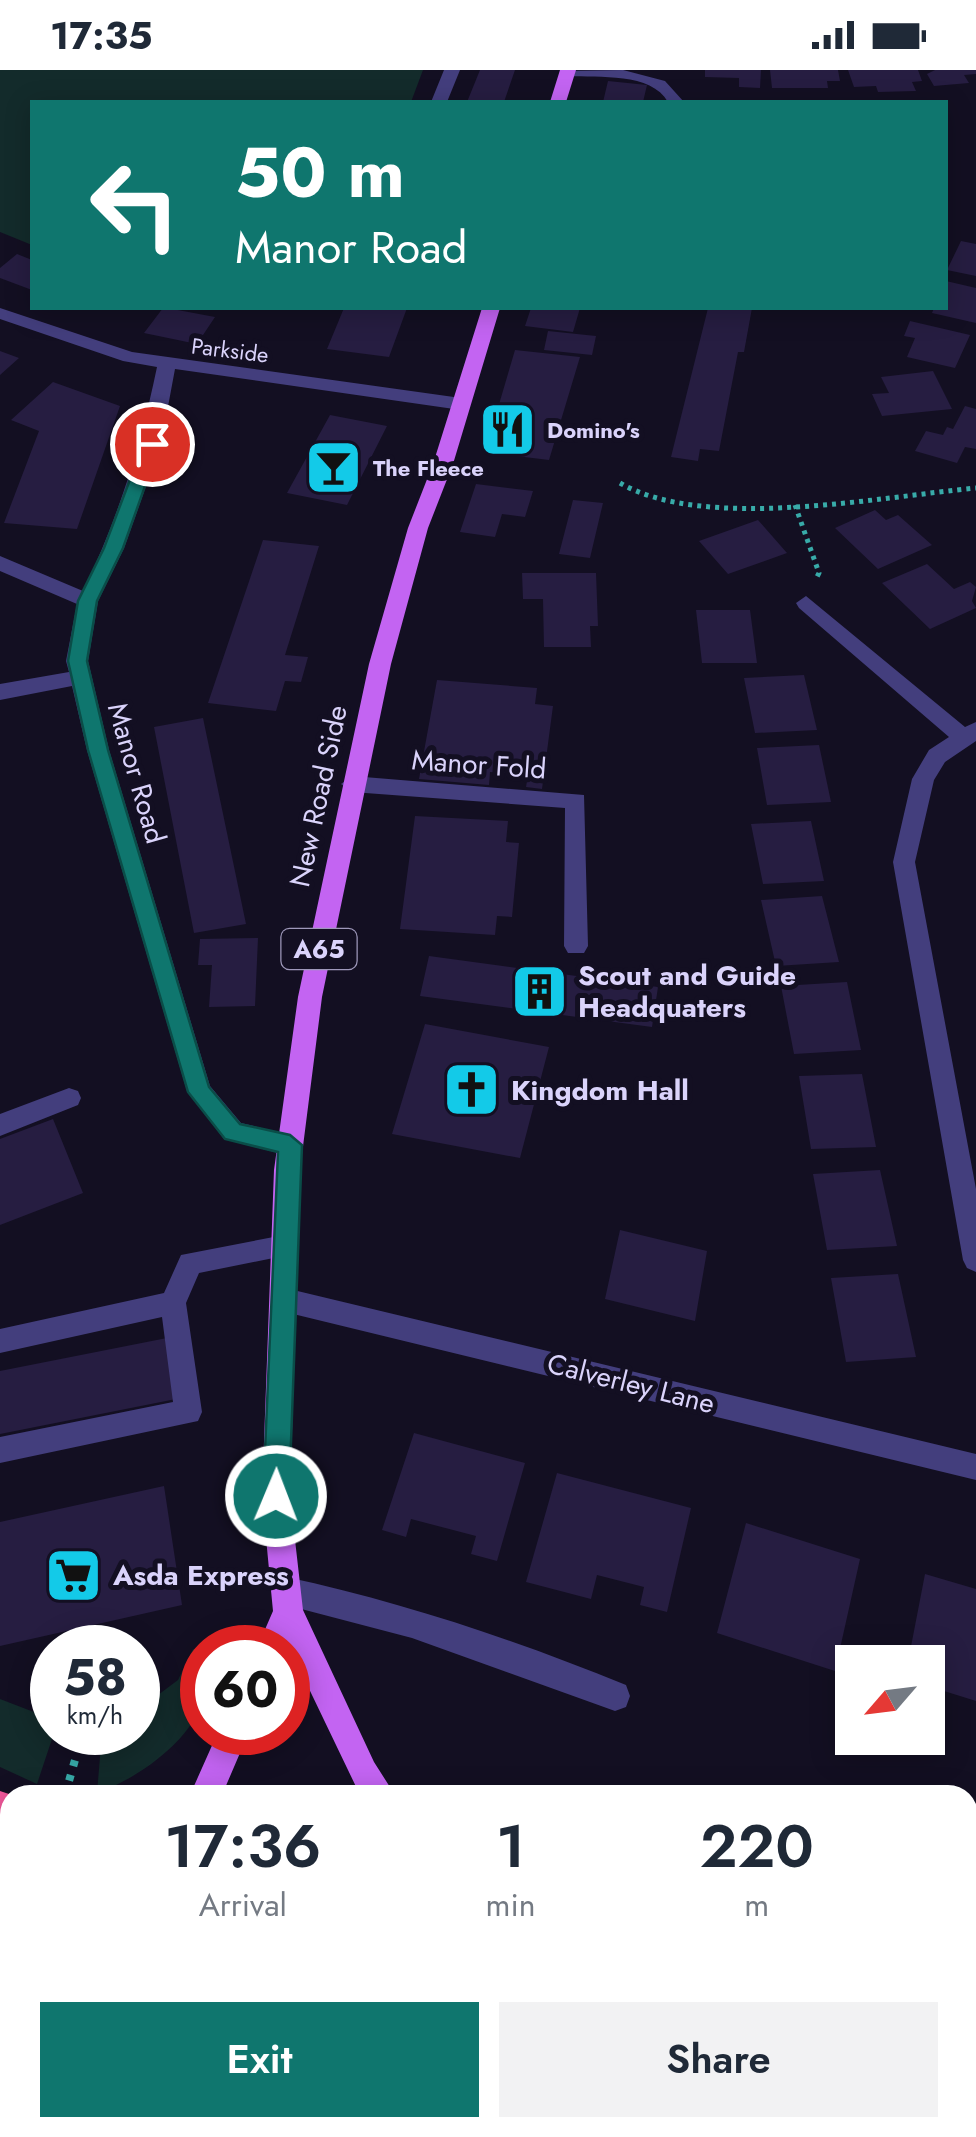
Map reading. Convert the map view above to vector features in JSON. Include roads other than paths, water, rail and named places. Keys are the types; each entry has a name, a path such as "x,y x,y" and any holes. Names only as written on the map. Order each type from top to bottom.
{"main road":[{"path":"559,100 568,70"},
{"name":"New Road Side","path":"372,1785 287,1601 276,1496 290,1145 310,997 352,784 418,528 490,310"},
{"name":"New Road Side","path":"279,1625 287,1601"},
{"path":"210,1785 224,1755"}],"street":[{"path":"441,100 452,70"},
{"path":"568,70 661,80 673,90 676,100"},
{"name":"Parkside","path":"0,313 98,349 168,365 461,404"},
{"name":"Manor Road","path":"168,365 146,461 114,548 88,601 79,634 80,677 199,1092 233,1132 290,1145"},
{"path":"0,563 88,601"},
{"path":"806,602 969,734 937,756 923,779 904,862 976,1260"},
{"path":"0,692 80,677"},
{"name":"Manor Fold","path":"352,784 576,801 576,946"},
{"path":"0,1125 70,1098"},
{"path":"0,1450 188,1412 172,1303 190,1263 284,1246"},
{"name":"Calverley Lane","path":"285,1300 976,1467"},
{"path":"0,1342 172,1303"},
{"path":"287,1601 442,1629 616,1696"}],"place":[{"name":"Domino's","path":"508,430"},
{"name":"The Fleece","path":"334,468"},
{"name":"Scout and Guide Headquaters","path":"539,991"},
{"name":"Kingdom Hall","path":"472,1090"},
{"name":"Asda Express","path":"74,1575"}]}
